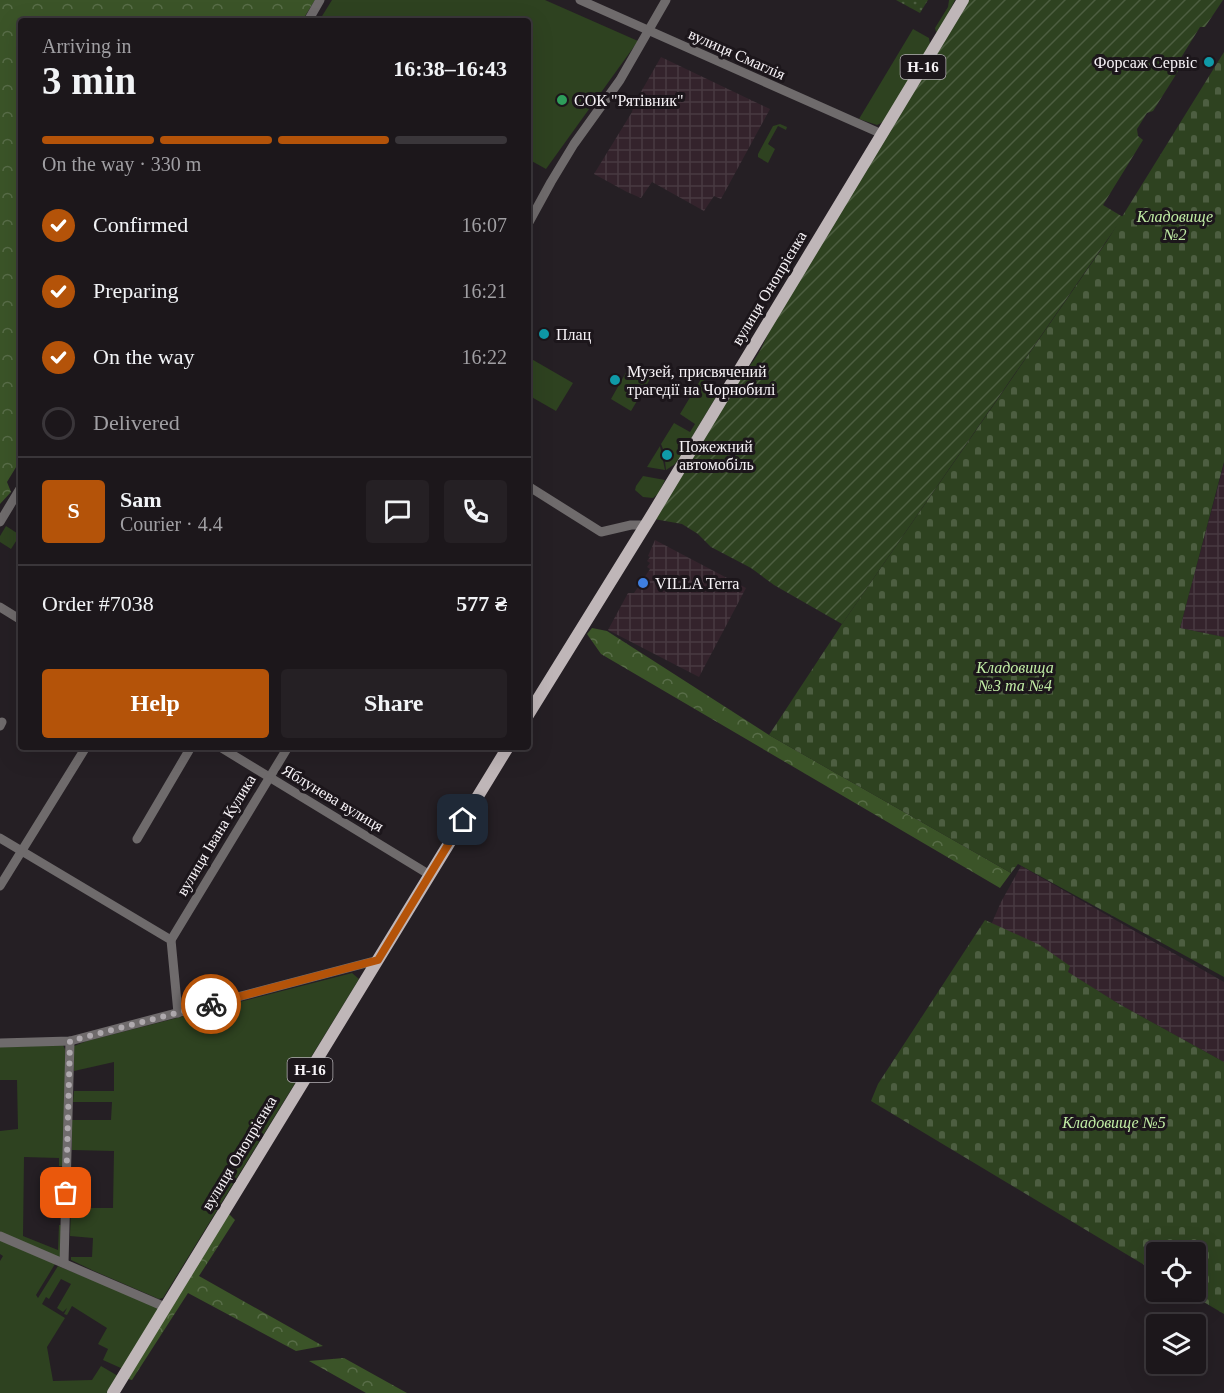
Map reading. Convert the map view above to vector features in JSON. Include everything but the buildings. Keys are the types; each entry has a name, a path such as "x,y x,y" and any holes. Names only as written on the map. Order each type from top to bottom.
{"main road":[{"name":"вулиця Онопрієнка","path":"531,708 645,525 963,0"},
{"name":"вулиця Онопрієнка","path":"113,1393 506,750"}],"street":[{"path":"310,18 320,0"},
{"name":"вулиця Смаглія","path":"580,0 882,134"},
{"path":"531,219 574,144 620,80 666,0"},
{"path":"531,488 601,532 631,525 645,525"},
{"path":"0,522 18,493"},
{"path":"0,607 18,618"},
{"path":"0,886 84,750"},
{"path":"137,839 189,750"},
{"name":"Яблунева вулиця","path":"225,750 430,875"},
{"name":"вулиця Івана Кулика","path":"171,940 286,750"},
{"path":"0,838 171,940 178,1013"},
{"path":"0,1043 70,1041 378,960"},
{"path":"64,1263 70,1041"},
{"path":"0,1236 165,1307"}],"shaded area":[{"path":"661,57 770,109 721,199 714,196 704,211 652,182 641,198 594,174 632,112 634,104"},
{"path":"1224,464 1224,637 1180,628"},
{"path":"655,540 746,588 699,677 608,630 628,593 634,593 650,569 647,567 650,563 647,561"},
{"path":"1021,866 1224,982 1224,1062 1119,1004 991,925"}],"green space":[{"path":"0,0 315,0 304,18 18,18 18,464 7,482 11,492 0,504"},
{"name":"СОК \"Рятівник\"","path":"332,0 545,0 638,41 546,169 531,161 531,18 321,18"},
{"path":"896,0 928,0 920,13"},
{"path":"949,0 955,0 939,31 936,32 935,28 948,7"},
{"path":"968,0 1223,0 1205,27 1200,27 1179,61 1182,65 1153,111 1147,113 1137,129 1138,136 1143,140 1103,205 1123,217 842,624 774,585 751,568 711,547 698,534 682,524 654,519 739,378 758,354 771,326"},
{"path":"913,29 929,38 930,44 883,122 877,125 859,119"},
{"name":"Кладовища №3 та №4","path":"1224,52 1224,462 1180,628 1224,637 1224,977 1018,864 1011,873 769,735 842,624 1107,241"},
{"path":"780,124 787,127 786,130 778,126 768,144 775,149 768,163 758,157 758,154 773,126"},
{"path":"531,359 573,383 556,411 531,397"},
{"path":"629,367 650,379 631,411 611,399"},
{"path":"701,379 719,389 719,392 680,457 666,470 665,461 670,460 668,448 663,449 661,444 674,423 690,432 695,424 680,414"},
{"path":"660,446 665,470 647,467"},
{"path":"643,476 665,480 658,494 653,498 643,497 635,490"},
{"path":"6,526 18,534 18,538 11,549 0,542 0,536"},
{"path":"592,628 607,631 769,735 1011,873 1000,888 601,654 587,634"},
{"name":"Кладовище №5","path":"985,920 1040,945 1070,966 1068,972 1119,1004 1224,1062 1224,1314 1204,1302 1206,1302 1206,1242 1146,1242 1146,1266 871,1101 878,1084"},
{"path":"352,973 359,979 163,1298 159,1299 71,1260 71,1257 92,1257 93,1238 70,1236 71,1208 113,1208 114,1151 72,1150 72,1120 111,1120 112,1102 73,1102 74,1091 114,1091 114,1062 74,1071 74,1046"},
{"path":"63,1045 65,1049 65,1166 59,1166 59,1158 24,1157 23,1236 58,1250 59,1225 63,1225 62,1259 0,1234 0,1131 18,1129 17,1080 0,1080 0,1047"},
{"path":"227,1212 235,1220 199,1276 323,1346 296,1351 188,1293 132,1380 128,1379"},
{"path":"0,1239 55,1264 36,1295 38,1298 58,1266 160,1307 123,1369 103,1360 108,1349 98,1344 107,1328 72,1306 67,1315 64,1314 67,1308 63,1312 57,1308 71,1284 61,1279 49,1299 46,1297 42,1304 65,1318 47,1347 53,1381 92,1380 101,1366 118,1376 108,1393 0,1393 0,1261 3,1256 0,1254"},
{"path":"344,1358 407,1393 366,1393 309,1361"}],"way so far":[{"path":"66,1193 70,1041 211,1004"}],"place":[{"name":"Форсаж Сервіс","path":"1209,62"},
{"name":"СОК \"Рятівник\"","path":"562,100"},
{"name":"Плац","path":"544,334"},
{"name":"Музей, присвячений трагедії на Чорнобилі","path":"615,380"},
{"name":"Пожежний автомобіль","path":"667,455"},
{"name":"VILLA Terra","path":"643,583"}],"route":[{"path":"211,1004 378,960 463,820"}],"park label":[{"name":"Кладовище №2","path":"1175,225"}]}
